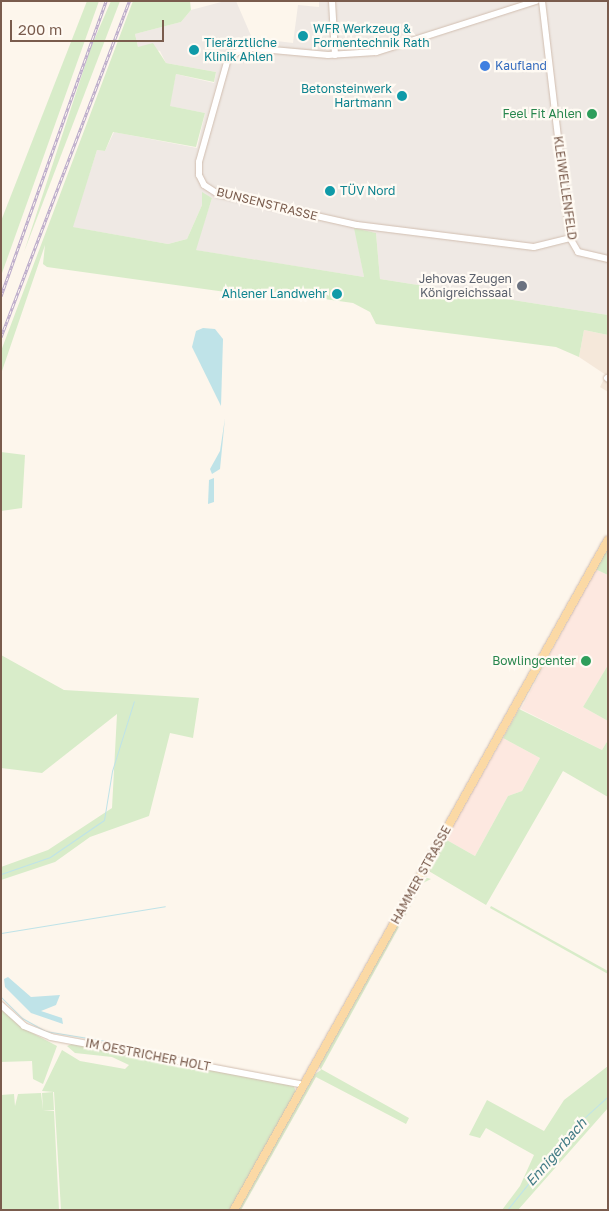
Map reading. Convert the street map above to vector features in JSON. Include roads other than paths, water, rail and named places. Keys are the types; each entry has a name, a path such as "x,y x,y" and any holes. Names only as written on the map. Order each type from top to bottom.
{"main road":[{"name":"HAMMER STRASSE","path":"234,1210 608,540"}],"street":[{"path":"332,1 336,55"},
{"name":"BUNSENSTRASSE","path":"536,1 376,52 336,55 250,48 229,55 198,162 204,185 218,194 282,210 408,233 534,247 570,238"},
{"name":"KLEIWELLENFELD","path":"542,1 570,238 578,252 608,259"},
{"name":"IM OESTRICHER HOLT","path":"1,1005 24,1026 51,1037 304,1085"}],"water":[{"path":"203,328 215,329 223,339 221,406 192,347 196,331"},
{"path":"225,418 220,469 212,474 210,469 220,451"},
{"path":"214,478 214,502 208,504 209,480"},
{"path":"8,977 31,997 60,995 56,1005 41,1011 62,1018 63,1024 31,1013 5,987 4,979"}],"waterway":[{"path":"1,874 50,857 104,820 112,771 134,701"},
{"path":"1,933 165,906"},
{"path":"1,997 22,1018 45,1031 112,1042"},
{"name":"Ennigerbach","path":"507,1210 573,1128 608,1096"}],"railway":[{"path":"1,296 106,1"},
{"path":"1,337 129,1"}],"place":[{"name":"WFR Werkzeug & Formentechnik Rath","path":"303,36"},
{"name":"Tierärztliche Klinik Ahlen","path":"194,50"},
{"name":"Kaufland","path":"485,66"},
{"name":"Betonsteinwerk Hartmann","path":"402,96"},
{"name":"Feel Fit Ahlen","path":"592,114"},
{"name":"TÜV Nord","path":"330,191"},
{"name":"Jehovas Zeugen Königreichssaal","path":"522,286"},
{"name":"Ahlener Landwehr","path":"337,294"},
{"name":"Bowlingcenter","path":"586,661"}]}
